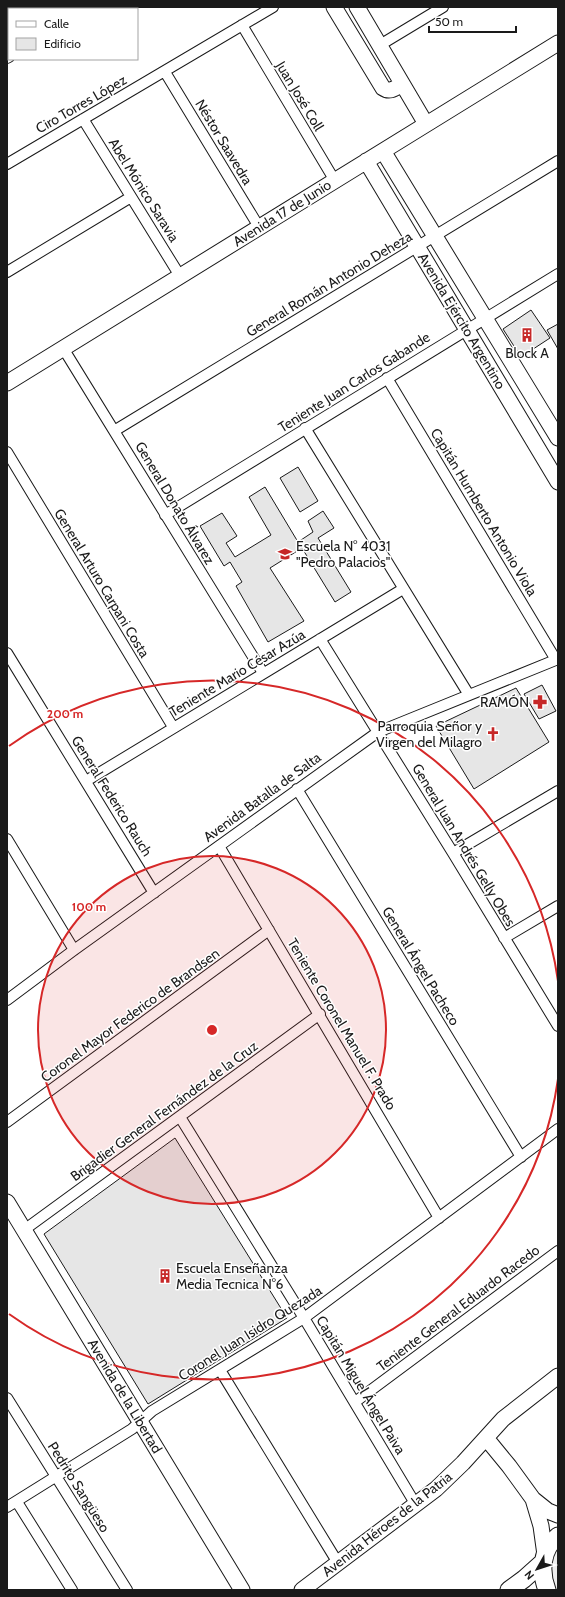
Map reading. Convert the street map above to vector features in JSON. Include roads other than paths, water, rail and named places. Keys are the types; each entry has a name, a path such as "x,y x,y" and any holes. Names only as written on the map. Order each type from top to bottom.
{"main road":[{"path":"334,7 383,88 387,91 402,84"},
{"path":"357,7 426,124"},
{"name":"Avenida 17 de Junio","path":"7,382 558,44"},
{"name":"Avenida Ejército Argentino","path":"382,151 558,438"},
{"name":"Avenida Ejército Argentino","path":"366,161 558,482"},
{"name":"Avenida de la Libertad","path":"7,1202 242,1590"},
{"name":"Avenida Héroes de la Patria","path":"302,1590 416,1505 450,1477 503,1419 558,1376"},
{"path":"486,1438 533,1499 548,1511 558,1515"},
{"path":"533,1499 541,1526 544,1558 543,1579 547,1590"},
{"path":"509,1590 528,1577 544,1558 550,1544 558,1536"}],"street":[{"name":"Ciro Torres López","path":"7,164 273,7"},
{"path":"380,45 443,7"},
{"name":"Juan José Coll","path":"242,26 335,181"},
{"name":"Néstor Saavedra","path":"165,72 259,227"},
{"name":"Abel Mónico Saravia","path":"83,119 180,276"},
{"name":"General Román Antonio Deheza","path":"114,430 435,237 558,161"},
{"path":"7,272 132,197"},
{"name":"Teniente Juan Carlos Gabande","path":"165,515 485,317 558,274"},
{"name":"General Donato Álvarez","path":"63,348 263,673"},
{"name":"Capitán Humberto Antonio Viola","path":"387,378 557,660"},
{"path":"305,428 468,695"},
{"name":"General Arturo Carpani Costa","path":"7,452 174,727"},
{"name":"Teniente Mario César Azúa","path":"86,781 403,589"},
{"name":"General Juan Andrés Gelly Obes","path":"320,639 558,1026"},
{"name":"General Federico Rauch","path":"7,653 154,893"},
{"name":"Avenida Batalla de Salta","path":"7,1000 74,950 378,732 557,660"},
{"name":"General Ángel Pacheco","path":"297,789 521,1157"},
{"path":"453,853 558,791"},
{"path":"7,839 74,950"},
{"name":"Teniente Coronel Manuel F. Prado","path":"219,846 440,1218"},
{"path":"504,938 558,906"},
{"name":"Coronel Mayor Federico de Brandsen","path":"7,1122 269,930"},
{"name":"Brigadier General Fernández de la Cruz","path":"24,1230 320,1014"},
{"name":"Capitán Miguel Ángel Paiva","path":"180,1117 304,1318 416,1505"},
{"name":"Coronel Juan Isidro Quezada","path":"7,1507 132,1429 152,1411 304,1318 558,1129"},
{"name":"Teniente General Eduardo Racedo","path":"355,1402 558,1250"},
{"path":"220,1370 338,1563"},
{"name":"Pedrito Sangüeso","path":"7,1398 127,1590"},
{"path":"17,1502 72,1590"}],"place":[{"name":"Block A","path":"527,335"},
{"name":"Escuela N° 4031 \"Pedro Palacios\"","path":"285,554"},
{"name":"RAMÓN","path":"540,702"},
{"name":"Parroquia Señor y Virgen del Milagro","path":"493,734"},
{"name":"Escuela Enseñanza Media Tecnica N°6","path":"165,1276"}]}
